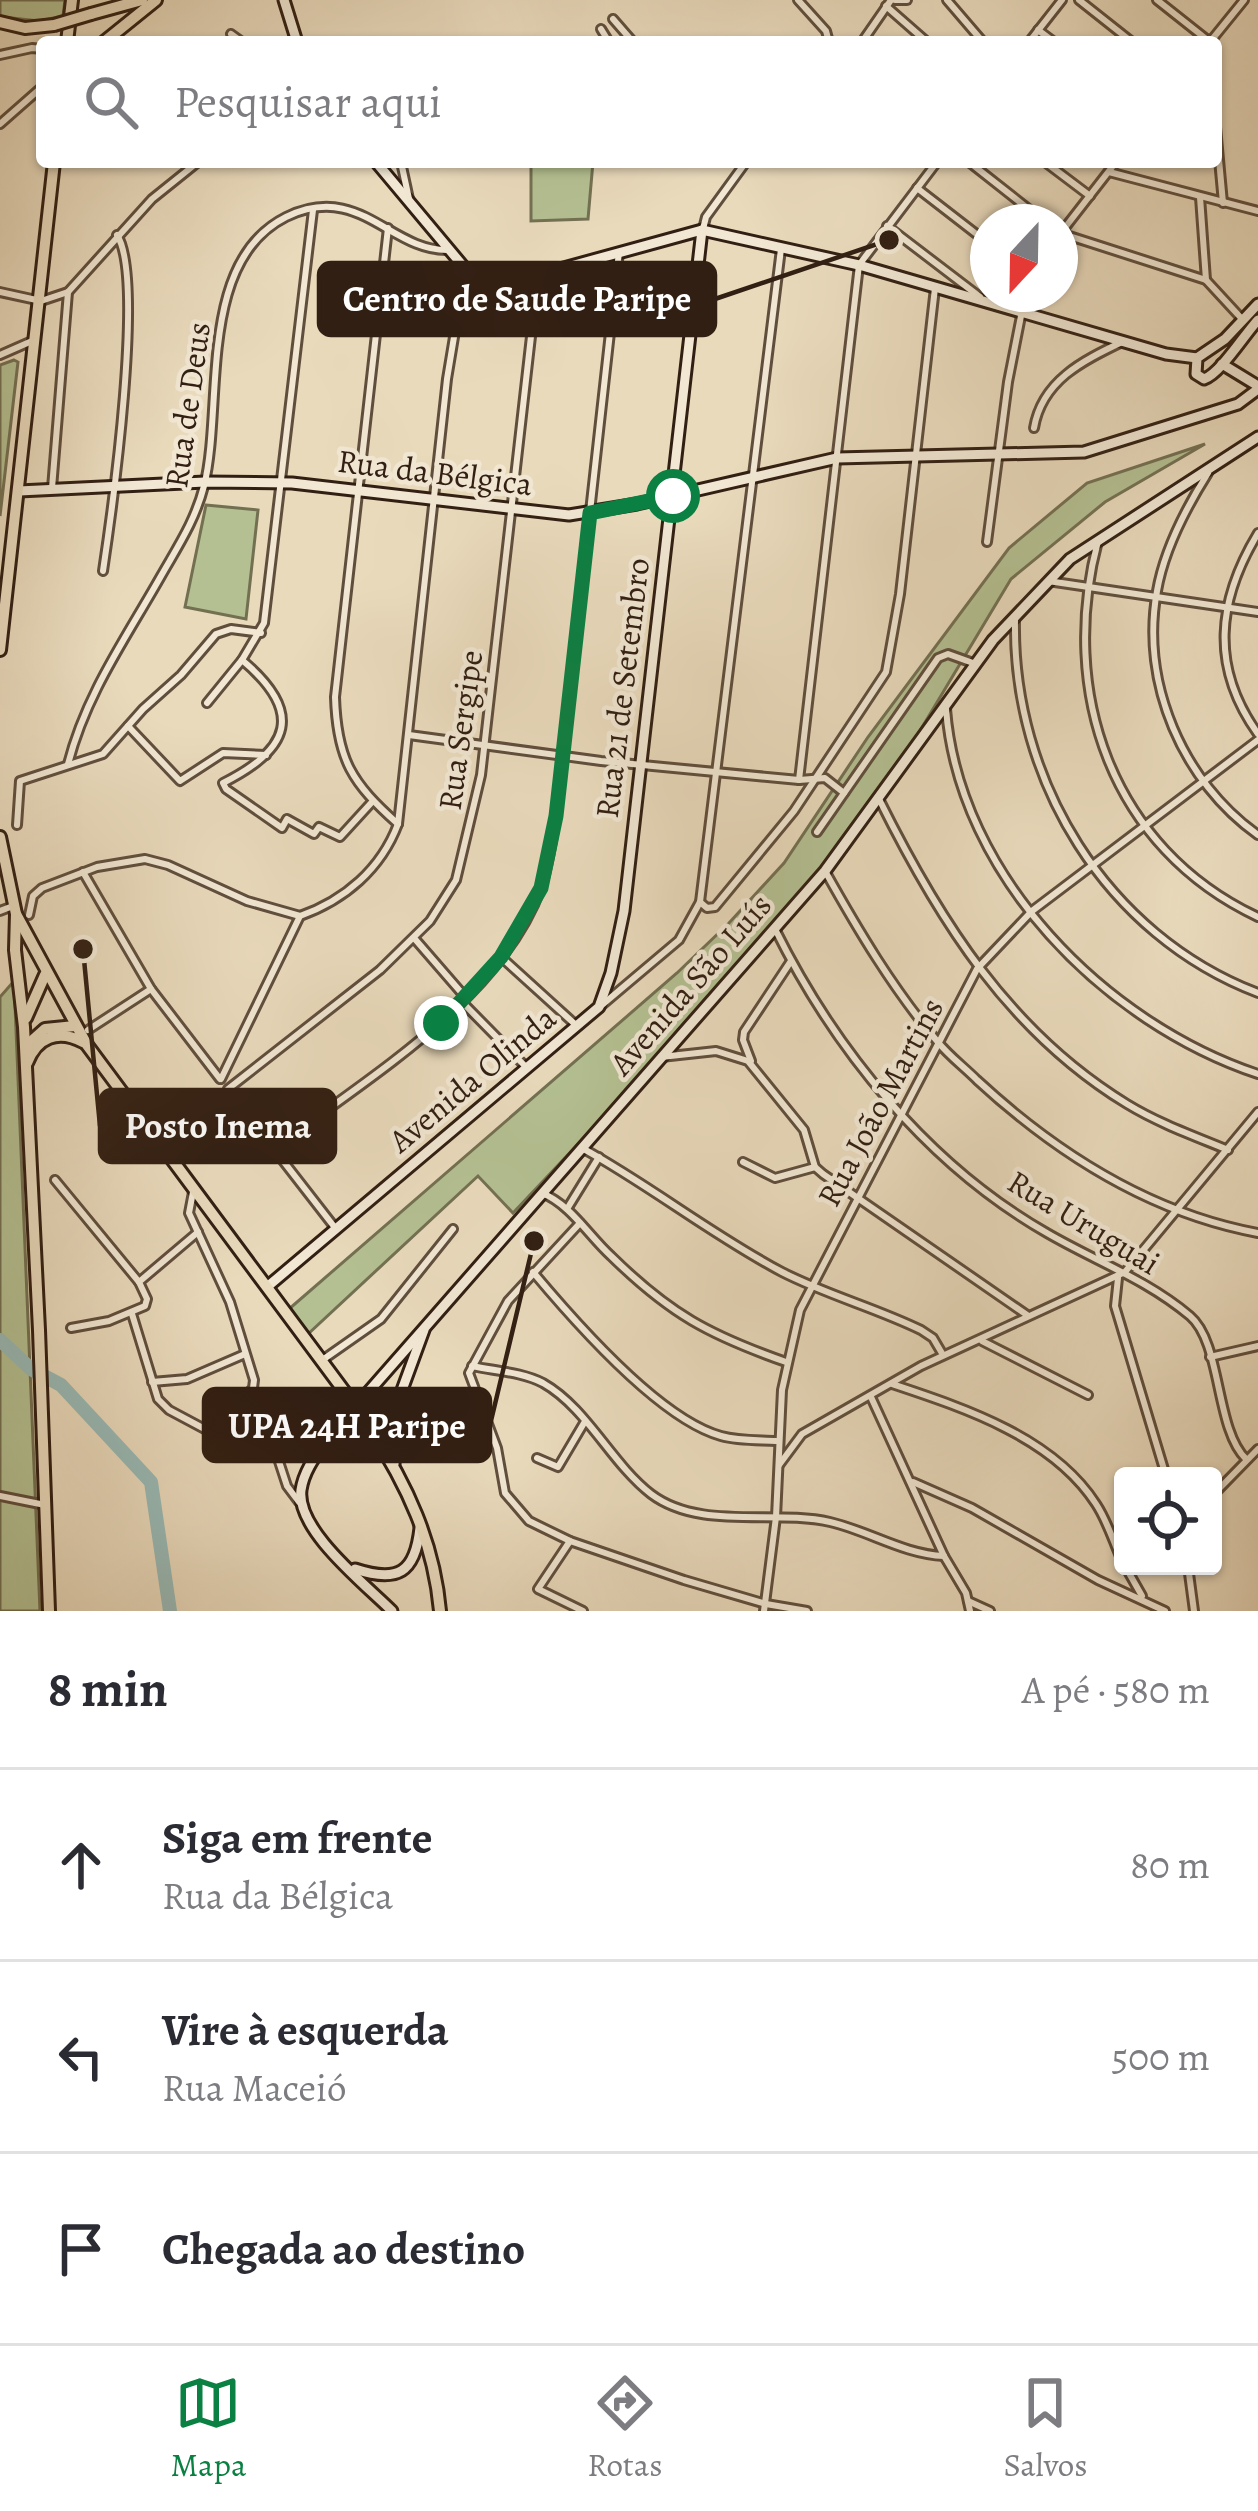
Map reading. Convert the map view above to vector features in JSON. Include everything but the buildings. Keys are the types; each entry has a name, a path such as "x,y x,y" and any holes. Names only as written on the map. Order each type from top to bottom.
{"main road":[{"path":"69,36 72,0"},
{"path":"0,22 25,28 54,25 142,0"},
{"path":"111,36 156,0"},
{"path":"284,0 295,36"},
{"path":"0,650 53,168"},
{"path":"382,168 473,278 488,281 538,275 702,230 782,245 970,296"},
{"name":"Rua 21 de Setembro","path":"599,1007 619,943 702,230"},
{"path":"1025,312 1166,354 1197,358 1225,339 1258,304"},
{"path":"1166,354 1209,378 1258,320"},
{"path":"1194,370 1197,358"},
{"path":"1222,364 1258,387"},
{"name":"Rua da Bélgica","path":"19,491 280,483 356,488 513,510 590,513 837,458 1064,454 1102,448 1238,404 1258,387"},
{"name":"Avenida São Luís","path":"301,1504 305,1476 320,1450 825,871 973,663 1080,552 1258,437"},
{"path":"0,837 15,912 24,1027 49,1611"},
{"path":"15,912 45,974 82,1028 87,1045 394,1464 421,1522 440,1611"},
{"path":"24,1027 45,974"},
{"name":"Avenida Olinda","path":"267,1287 599,1007"},
{"path":"24,1062 33,1036 52,1027 82,1028"},
{"path":"24,1078 29,1056 42,1040 70,1036 87,1045"},
{"path":"394,1464 402,1390 430,1319"},
{"path":"301,1504 317,1535 392,1611"},
{"path":"350,1568 385,1576 404,1570 416,1552 421,1522"}],"street":[{"path":"798,0 827,36"},
{"path":"866,36 891,2 908,0"},
{"path":"947,0 978,36"},
{"path":"1034,36 1062,0"},
{"path":"1079,0 1124,36"},
{"path":"1157,0 1202,36"},
{"path":"1215,36 1242,1"},
{"path":"891,2 922,36"},
{"path":"613,19 628,36"},
{"path":"601,29 605,36"},
{"path":"1038,30 1046,36"},
{"path":"0,55 36,49"},
{"path":"0,124 36,92"},
{"path":"0,292 41,301 68,292 117,235 189,168"},
{"path":"402,168 410,199"},
{"path":"702,230 706,217 742,168"},
{"path":"799,780 859,265 932,168"},
{"path":"977,168 1022,204"},
{"path":"1053,168 1090,196"},
{"path":"1078,211 1112,168"},
{"path":"1220,168 1223,203"},
{"path":"1109,172 1258,211"},
{"path":"917,188 970,228"},
{"path":"1200,197 1206,280"},
{"path":"207,703 261,633 314,210 356,211 434,250 449,250"},
{"name":"Rua de Deus","path":"68,764 78,726 98,683 188,533 205,482 220,334 236,275 273,225 314,210"},
{"path":"887,226 970,289"},
{"path":"388,228 356,488 335,721 347,768 372,801 398,824"},
{"path":"103,571 129,311 127,259 117,235"},
{"path":"1078,240 1206,280 1243,320"},
{"path":"782,245 700,902 707,908 715,907 814,782 886,672 935,287"},
{"path":"274,1149 441,1023 501,957 541,888 556,816 620,252"},
{"path":"15,912 35,893 83,872 133,860 157,861 248,902 300,916 334,901 362,880 384,853 398,824 447,379 466,268"},
{"name":"Rua Sergipe","path":"228,1090 380,970 446,900 456,880 477,800 538,275"},
{"path":"52,488 68,292"},
{"path":"987,542 1022,312"},
{"path":"0,355 36,340"},
{"path":"1034,428 1045,397 1059,379 1125,341"},
{"path":"1210,470 1169,550 1156,595 1156,677 1178,737 1203,781 1239,822 1258,835"},
{"path":"1188,484 1194,497"},
{"path":"1258,533 1243,558 1225,608 1224,641 1230,681 1258,737"},
{"path":"1098,539 1086,585 1085,681 1119,785 1146,826 1198,878 1258,917"},
{"path":"1080,552 1091,568"},
{"path":"1048,581 1258,612"},
{"path":"1015,617 1018,677 1028,733 1053,803 1093,866 1123,903 1178,951 1258,993"},
{"path":"16,825 20,782 103,754 216,634 231,629 261,633"},
{"path":"818,832 938,658 948,654 973,663"},
{"path":"242,660 265,680 279,704 282,721 269,756 224,783 240,802 282,828 287,820 314,834 319,827 340,837 372,801"},
{"path":"945,706 969,804 991,850 1069,955 1136,1014 1193,1048 1258,1074"},
{"path":"128,726 180,781 223,753 269,756"},
{"path":"409,735 640,765 830,780 844,793"},
{"name":"Rua João Martins","path":"765,1608 786,1362 800,1310 977,969 1032,911 1258,737"},
{"path":"879,799 937,909 977,969 1022,1020 1090,1079 1130,1106 1228,1150"},
{"path":"825,871 870,949 938,1044 1015,1115 1062,1150 1140,1195 1258,1233"},
{"path":"83,872 151,989 336,1229"},
{"name":"Avenida Olinda","path":"599,1007 679,940 700,902"},
{"path":"221,1079 300,916"},
{"name":"Rua Uruguai","path":"775,929 838,1036 902,1113 957,1168 1047,1233 1192,1318 1210,1357 1237,1447 1246,1459"},
{"path":"413,938 526,1068"},
{"path":"501,957 577,1025"},
{"path":"791,961 743,1040 754,1066 804,1130 815,1167 1027,1315"},
{"path":"82,1028 151,989"},
{"path":"661,1058 716,1051 754,1066"},
{"path":"778,1466 802,1434 943,1355 1122,1273 1258,1112"},
{"path":"582,1148 627,1172 715,1234 811,1286 921,1330 933,1338 943,1355"},
{"path":"567,1209 599,1157"},
{"path":"743,1162 775,1178 815,1167"},
{"path":"55,1180 139,1282 147,1303 132,1314 71,1328"},
{"path":"132,1314 163,1405 229,1442 241,1421 238,1405 254,1384 230,1302 188,1209 193,1192"},
{"path":"542,1192 567,1209 611,1257 682,1317 722,1339 786,1362"},
{"path":"580,1223 496,1318 472,1366 470,1381 497,1448 510,1502 529,1521 570,1541 765,1608 807,1611"},
{"path":"321,1360 381,1319 453,1229"},
{"path":"139,1282 199,1232"},
{"path":"533,1272 580,1326 673,1412 720,1436 778,1441"},
{"path":"1122,1273 1115,1306 1163,1467"},
{"path":"982,1341 1088,1395"},
{"path":"1210,1357 1258,1346"},
{"path":"152,1382 187,1378 245,1354"},
{"path":"472,1366 546,1384 635,1479 668,1504 703,1514 829,1522 918,1554 944,1556"},
{"path":"892,1384 971,1412 1060,1465 1095,1502 1114,1543"},
{"path":"871,1397 969,1606 990,1611"},
{"path":"241,1421 268,1428 287,1486 301,1504"},
{"path":"537,1458 560,1465 584,1423"},
{"path":"1222,1485 1258,1449"},
{"path":"913,1482 972,1508 1098,1580 1165,1611"},
{"path":"0,1496 45,1505"},
{"path":"570,1541 538,1589 583,1611"},
{"path":"1130,1575 1144,1600"},
{"path":"1189,1575 1194,1611"}],"green space":[{"path":"0,0 65,0 63,16 39,21 3,17"},
{"path":"531,168 592,168 588,219 531,221"},
{"path":"18,362 0,516 0,365"},
{"path":"1205,444 1105,502 1011,579 879,799 827,868 660,1057 513,1213 478,1176 308,1334 289,1309 677,973 784,863 868,737 1009,548 1087,483"},
{"path":"206,505 258,510 246,619 185,607"},
{"path":"14,981 40,1611 0,1611 0,997"}],"waterway":[{"path":"0,1340 31,1369 61,1385 151,1482 170,1611"}],"place":[{"name":"Centro de Saude Paripe","path":"889,240"},
{"name":"Posto Inema","path":"83,949"},
{"name":"UPA 24H Paripe","path":"534,1241"}],"route":[{"path":"441,1023 501,957 541,888 556,816 590,513 673,496"}]}
